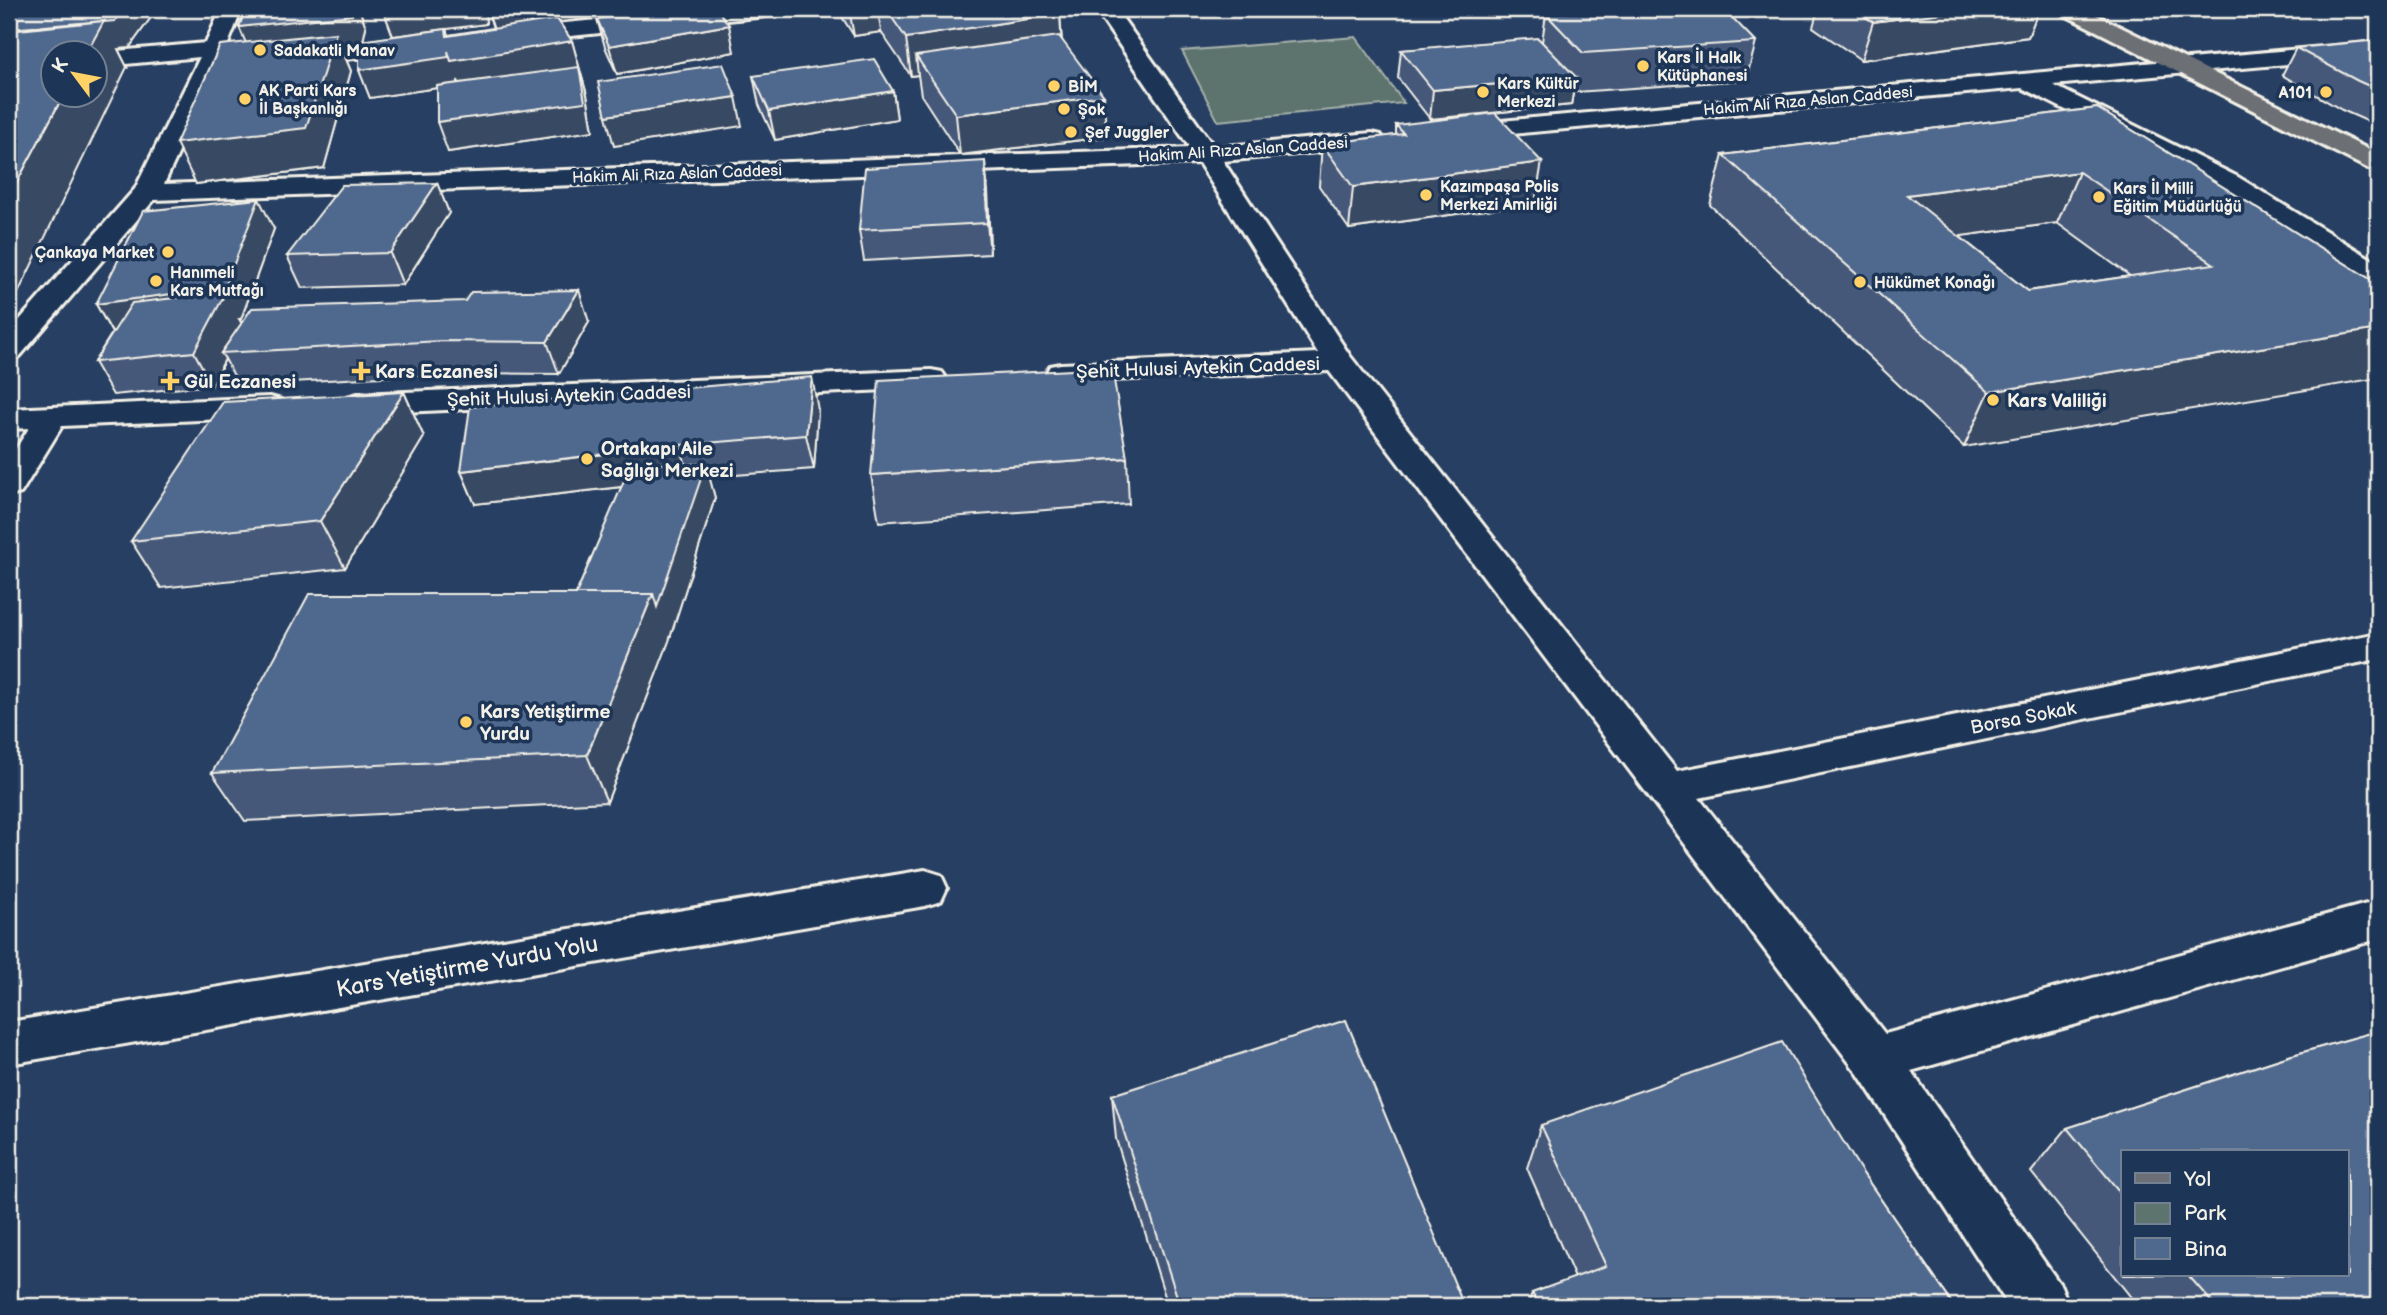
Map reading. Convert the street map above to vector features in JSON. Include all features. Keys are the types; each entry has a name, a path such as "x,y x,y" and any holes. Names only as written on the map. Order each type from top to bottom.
{"main road":[{"path":"2068,9 2378,164"}],"street":[{"path":"9,350 147,192 211,58 231,9"},
{"path":"488,37 776,9"},
{"path":"1106,9 1207,155 1338,361 1875,1059 2041,1306"},
{"path":"108,60 211,58 434,42"},
{"name":"Hakim Ali Rıza Aslan Caddesi","path":"1427,135 2378,49"},
{"path":"2024,80 2229,182 2378,275"},
{"name":"Hakim Ali Rıza Aslan Caddesi","path":"147,192 1207,155 1400,137"},
{"name":"Şehit Hulusi Aytekin Caddesi","path":"1031,375 1338,361"},
{"name":"Şehit Hulusi Aytekin Caddesi","path":"9,419 961,378"},
{"path":"9,485 52,417"},
{"name":"Borsa Sokak","path":"1667,789 2378,646"},
{"name":"Kars Yetiştirme Yurdu Yolu","path":"9,1044 925,888"},
{"path":"1875,1059 2378,920"}],"green space":[{"path":"1356,37 1404,103 1218,121 1182,51"}],"building":[{"path":"18,9 124,9 115,21 9,29 9,19"},
{"path":"246,9 354,9 352,15 239,27"},
{"path":"665,9 717,9 729,25 609,46 597,19"},
{"path":"886,9 1056,9 1060,14 906,38"},
{"path":"1623,9 1724,9 1756,42 1583,53 1546,14"},
{"path":"1853,9 1972,9 1873,22"},
{"path":"557,19 572,41 451,61 448,51 449,57 359,70 359,41 446,29 447,36"},
{"path":"104,21 95,38 38,38 38,108 57,108 9,197 9,31"},
{"path":"336,33 306,128 176,143 220,45"},
{"path":"1059,36 1104,96 956,115 916,56"},
{"path":"1538,38 1576,77 1433,90 1401,50"},
{"path":"2369,41 2378,46 2378,90 2296,48"},
{"path":"874,59 893,91 769,111 753,76"},
{"path":"723,64 736,97 606,116 598,82"},
{"path":"579,67 585,102 437,122 437,86"},
{"path":"2097,108 2378,284 2378,329 1989,392 1723,155","holes":["2079,172 2214,264 2028,291 1907,195"]},
{"path":"1495,113 1542,162 1353,187 1322,144 1404,134 1396,125"},
{"path":"985,161 987,223 859,230 865,168"},
{"path":"437,183 390,253 287,256 342,185"},
{"path":"259,199 225,287 96,304 143,211"},
{"path":"579,290 547,342 441,341 221,353 252,308 465,301 471,292"},
{"path":"226,292 194,352 94,362 132,303"},
{"path":"1112,368 1127,458 871,475 879,380"},
{"path":"812,377 806,435 680,445 461,471 470,407"},
{"path":"404,392 320,521 131,541 223,402"},
{"path":"631,464 706,464 657,607 653,594 576,594"},
{"name":"Kars Yetiştirme Yurdu","path":"309,594 653,594 587,755 212,773"},
{"path":"1346,1020 1464,1306 1180,1306 1112,1095"},
{"path":"2378,1031 2378,1306 2215,1306 2189,1276 2348,1276 2348,1150 2121,1150 2121,1194 2067,1128 2289,1056"},
{"path":"1782,1042 1862,1172 1954,1306 1539,1306 1532,1293 1606,1266 1541,1125"}],"place":[{"name":"Sadakatli Manav","path":"260,50"},
{"name":"Kars İl Halk Kütüphanesi","path":"1643,66"},
{"name":"BİM","path":"1054,86"},
{"name":"Kars Kültür Merkezi","path":"1483,92"},
{"name":"A101","path":"2326,92"},
{"name":"AK Parti Kars İl Başkanlığı","path":"245,99"},
{"name":"Şok","path":"1064,109"},
{"name":"Şef Juggler","path":"1071,132"},
{"name":"Kazımpaşa Polis Merkezi Amirliği","path":"1426,195"},
{"name":"Kars İl Milli Eğitim Müdürlüğü","path":"2099,197"},
{"name":"Çankaya Market","path":"168,252"},
{"name":"Hanımeli Kars Mutfağı","path":"156,281"},
{"name":"Hükümet Konağı","path":"1860,282"},
{"name":"Kars Eczanesi","path":"361,371"},
{"name":"Gül Eczanesi","path":"170,381"},
{"name":"Kars Valiliği","path":"1993,400"},
{"name":"Ortakapı Aile Sağlığı Merkezi","path":"587,459"},
{"name":"Kars Yetiştirme Yurdu","path":"466,722"}]}
